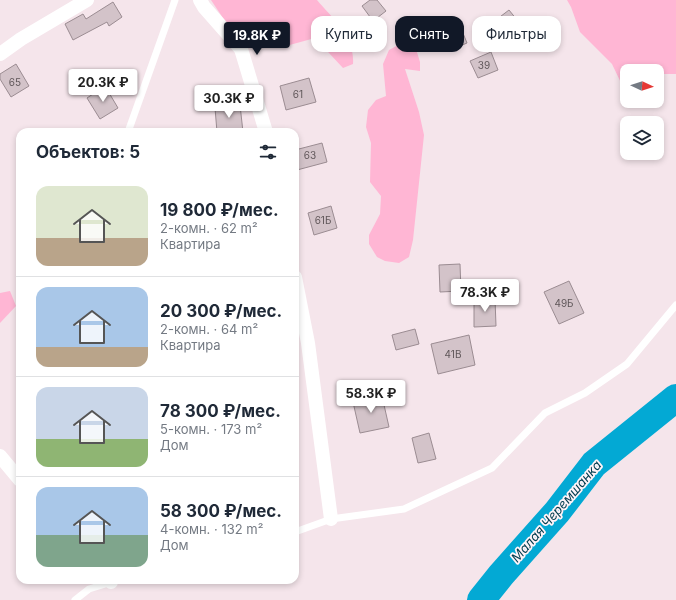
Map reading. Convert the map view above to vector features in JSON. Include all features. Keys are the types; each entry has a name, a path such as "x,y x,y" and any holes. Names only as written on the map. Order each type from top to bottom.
{"street":[{"path":"0,54 21,39 87,0"},
{"path":"200,0 204,7 241,49 265,128"},
{"path":"299,297 308,343 331,519"},
{"path":"0,456 16,475"}],"lane":[{"path":"129,128 175,0"},
{"path":"299,531 331,519 404,509 492,468 545,413 585,393 627,364 676,305"},
{"path":"75,600 89,589 104,584"}],"shaded area":[{"path":"211,0 317,0 331,16 311,16 311,39 286,46 260,36 243,36 236,32 225,21"},
{"path":"567,0 676,0 676,74 664,74 664,64 620,64 620,81 612,64 580,32"},
{"path":"395,47 395,52 417,52 420,62 420,71 405,69 419,112 424,135 413,240 409,257 399,263 385,261 377,257 369,244 369,235 380,214 381,196 370,182 371,143 366,127 368,110 376,100 386,96 383,64 389,50"},
{"path":"328,52 352,52 353,64 343,68"},
{"path":"10,291 16,306 0,323 0,293"}],"building":[{"path":"370,0 377,0 386,11 380,16 369,16 362,6"},
{"path":"113,2 122,17 109,26 107,22 73,40 65,24 83,14 86,19"},
{"path":"509,10 514,16 501,16"},
{"path":"464,36 467,43 464,44"},
{"path":"491,52 498,70 478,78 470,61"},
{"path":"16,64 29,86 11,97 0,79 0,74"},
{"path":"309,78 316,102 286,110 280,86"},
{"path":"105,86 118,108 100,119 87,98"},
{"path":"240,105 243,128 217,128 215,108"},
{"path":"322,143 327,162 299,169 299,149"},
{"path":"331,206 337,228 314,235 308,213"},
{"path":"460,264 461,291 440,292 439,265"},
{"path":"569,281 584,313 559,324 544,292"},
{"path":"495,299 496,326 474,327 474,300"},
{"path":"415,329 419,344 396,350 392,335"},
{"path":"469,335 475,365 438,374 431,344"},
{"path":"382,396 389,427 360,433 353,402"},
{"path":"429,433 436,459 418,463 412,438"}],"waterway":[{"name":"Малая Черемшанка","path":"481,600 501,575 557,512 594,464 676,398"}]}
